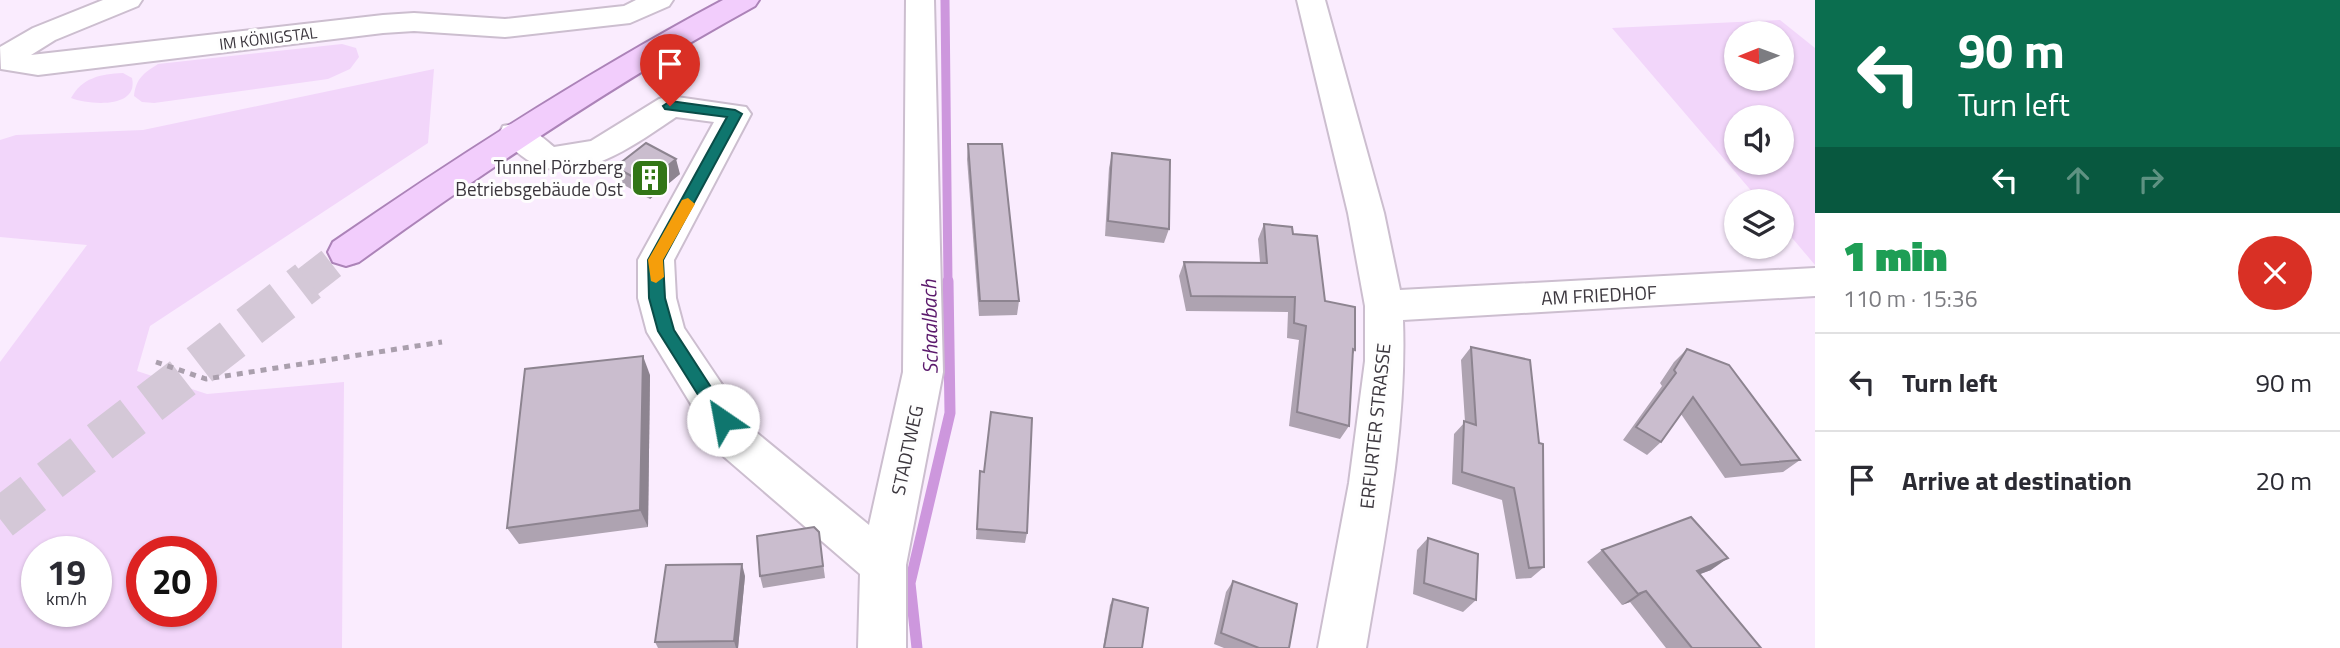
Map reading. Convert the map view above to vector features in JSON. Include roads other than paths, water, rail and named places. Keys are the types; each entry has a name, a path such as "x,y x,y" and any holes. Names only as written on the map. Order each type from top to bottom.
{"main road":[{"path":"346,252 515,134 611,74 745,0"}],"street":[{"name":"IM KÖNIGSTAL","path":"128,0 44,34 12,54 6,65 38,65 403,23 505,28 630,14 659,0"},
{"name":"STADTWEG","path":"882,648 883,565 923,372 920,0"},
{"name":"ERFURTER STRASSE","path":"1311,0 1366,213 1384,306 1385,361 1371,483 1342,648"},
{"path":"515,134 548,159 602,150 670,106 735,114 656,260 657,298 666,331 737,442 883,565"},
{"name":"AM FRIEDHOF","path":"1384,306 1815,282"}],"waterway":[{"name":"Schaalbach","path":"945,0 948,283"},
{"name":"Schaalbach","path":"917,648 910,583 950,413 948,281"}],"tunnel":[{"path":"306,283 346,252"},
{"path":"0,519 308,281"}],"place":[{"name":"Tunnel Pörzberg Betriebsgebäude Ost","path":"650,178"}]}
